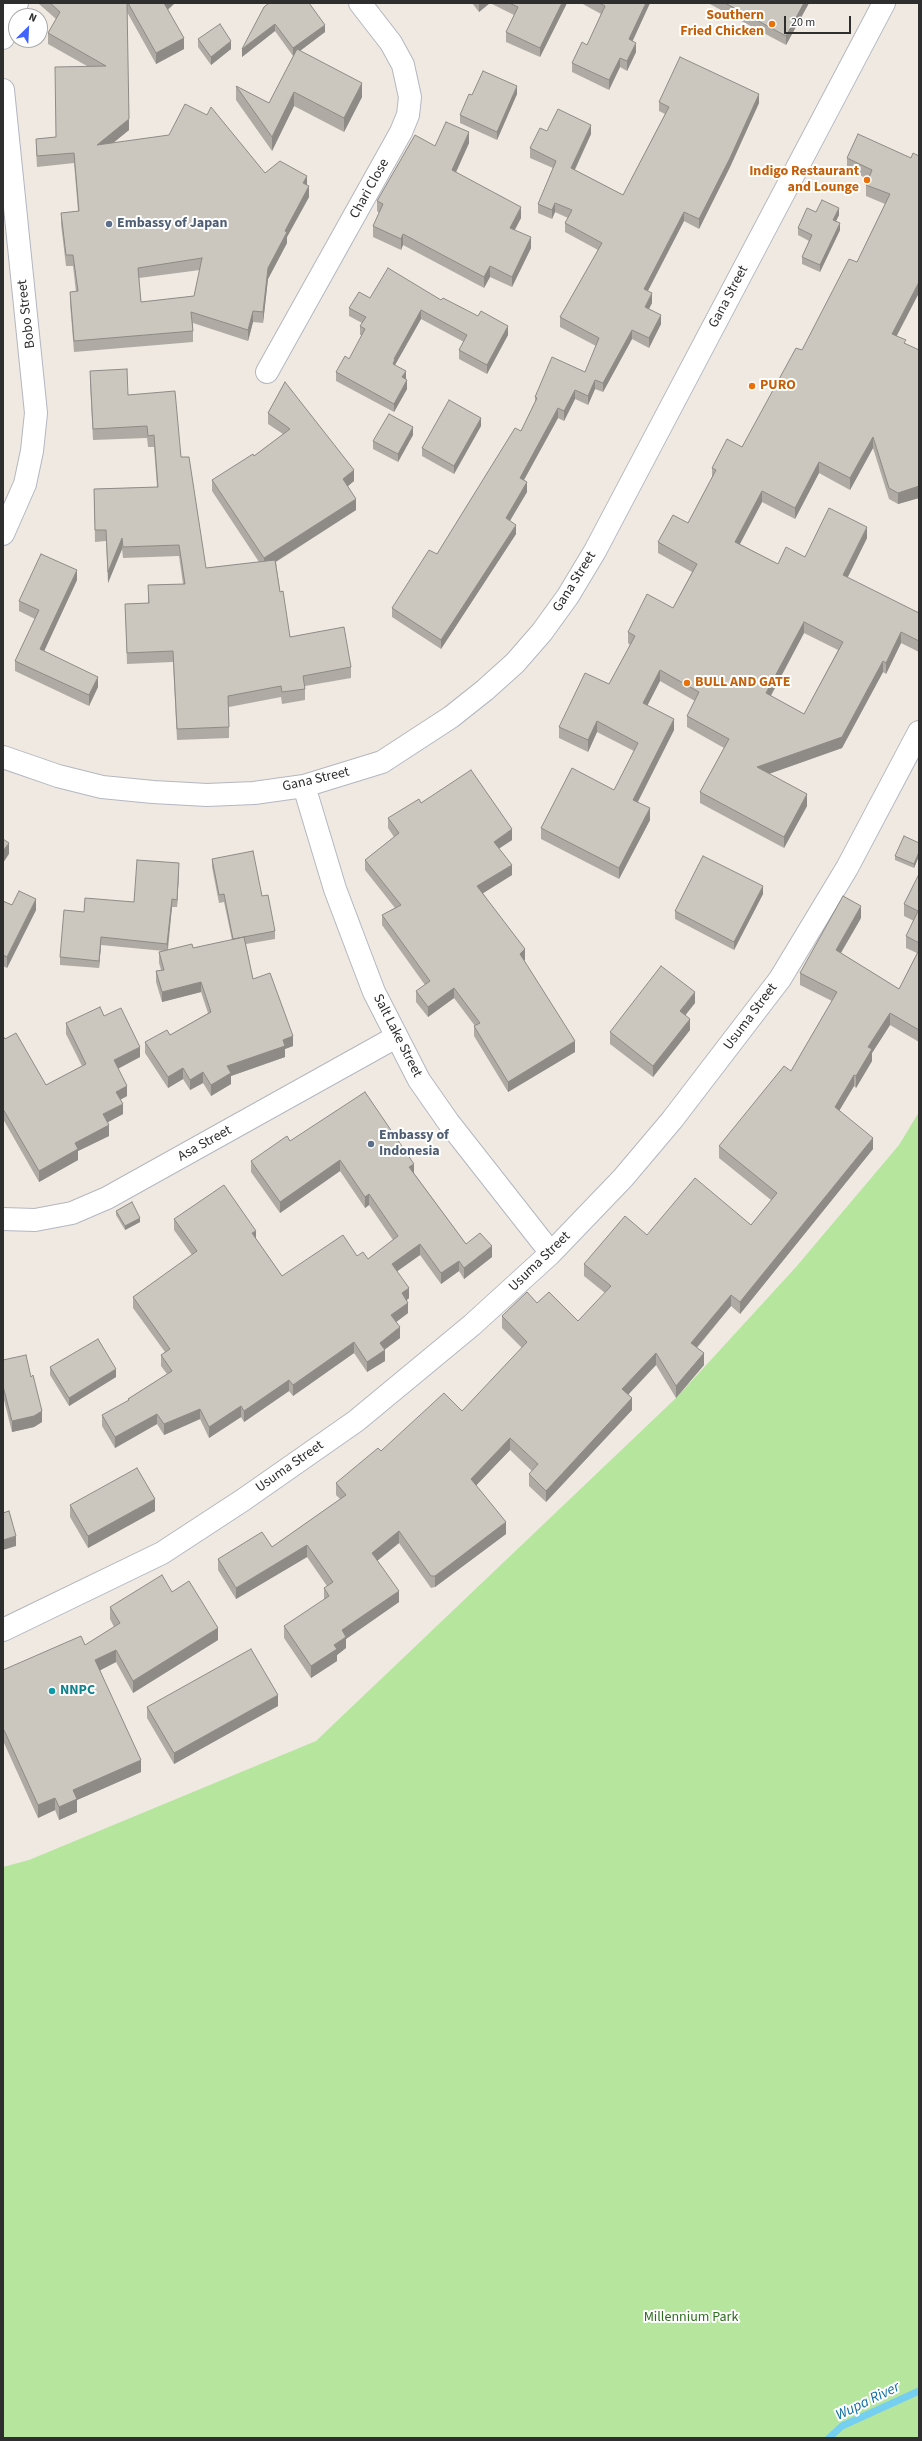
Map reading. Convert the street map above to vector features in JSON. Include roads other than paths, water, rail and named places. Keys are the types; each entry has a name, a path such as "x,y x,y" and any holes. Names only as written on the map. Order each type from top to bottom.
{"street":[{"path":"3,38 4,31 17,3"},
{"name":"Chari Close","path":"267,372 402,132 408,115 410,97 403,65 390,43 360,3"},
{"name":"Gana Street","path":"3,757 58,776 102,787 153,792 207,795 246,793 304,786 382,762 416,741 485,690 515,663 542,632 568,596 595,551 884,3"},
{"name":"Bobo Street","path":"3,90 5,147 34,382 36,413 32,451 25,484 3,534"},
{"name":"Usuma Street","path":"3,1630 162,1553 243,1500 356,1421 472,1325 551,1253 623,1178 672,1120 780,979 847,868 919,732"},
{"name":"Salt Lake Street","path":"304,786 343,910 374,992 419,1080 551,1253"},
{"name":"Asa Street","path":"3,1218 35,1220 72,1213 107,1198 396,1036"}],"waterway":[{"name":"Wupa River","path":"829,2438 842,2426 919,2391"}],"place":[{"name":"Southern Fried Chicken","path":"772,24"},
{"name":"Indigo Restaurant and Lounge","path":"867,180"},
{"name":"Embassy of Japan","path":"109,224"},
{"name":"PURO","path":"752,386"},
{"name":"BULL AND GATE","path":"687,683"},
{"name":"Embassy of Indonesia","path":"371,1144"},
{"name":"NNPC","path":"52,1691"}],"park label":[{"name":"Millennium Park","path":"691,2318"}]}
